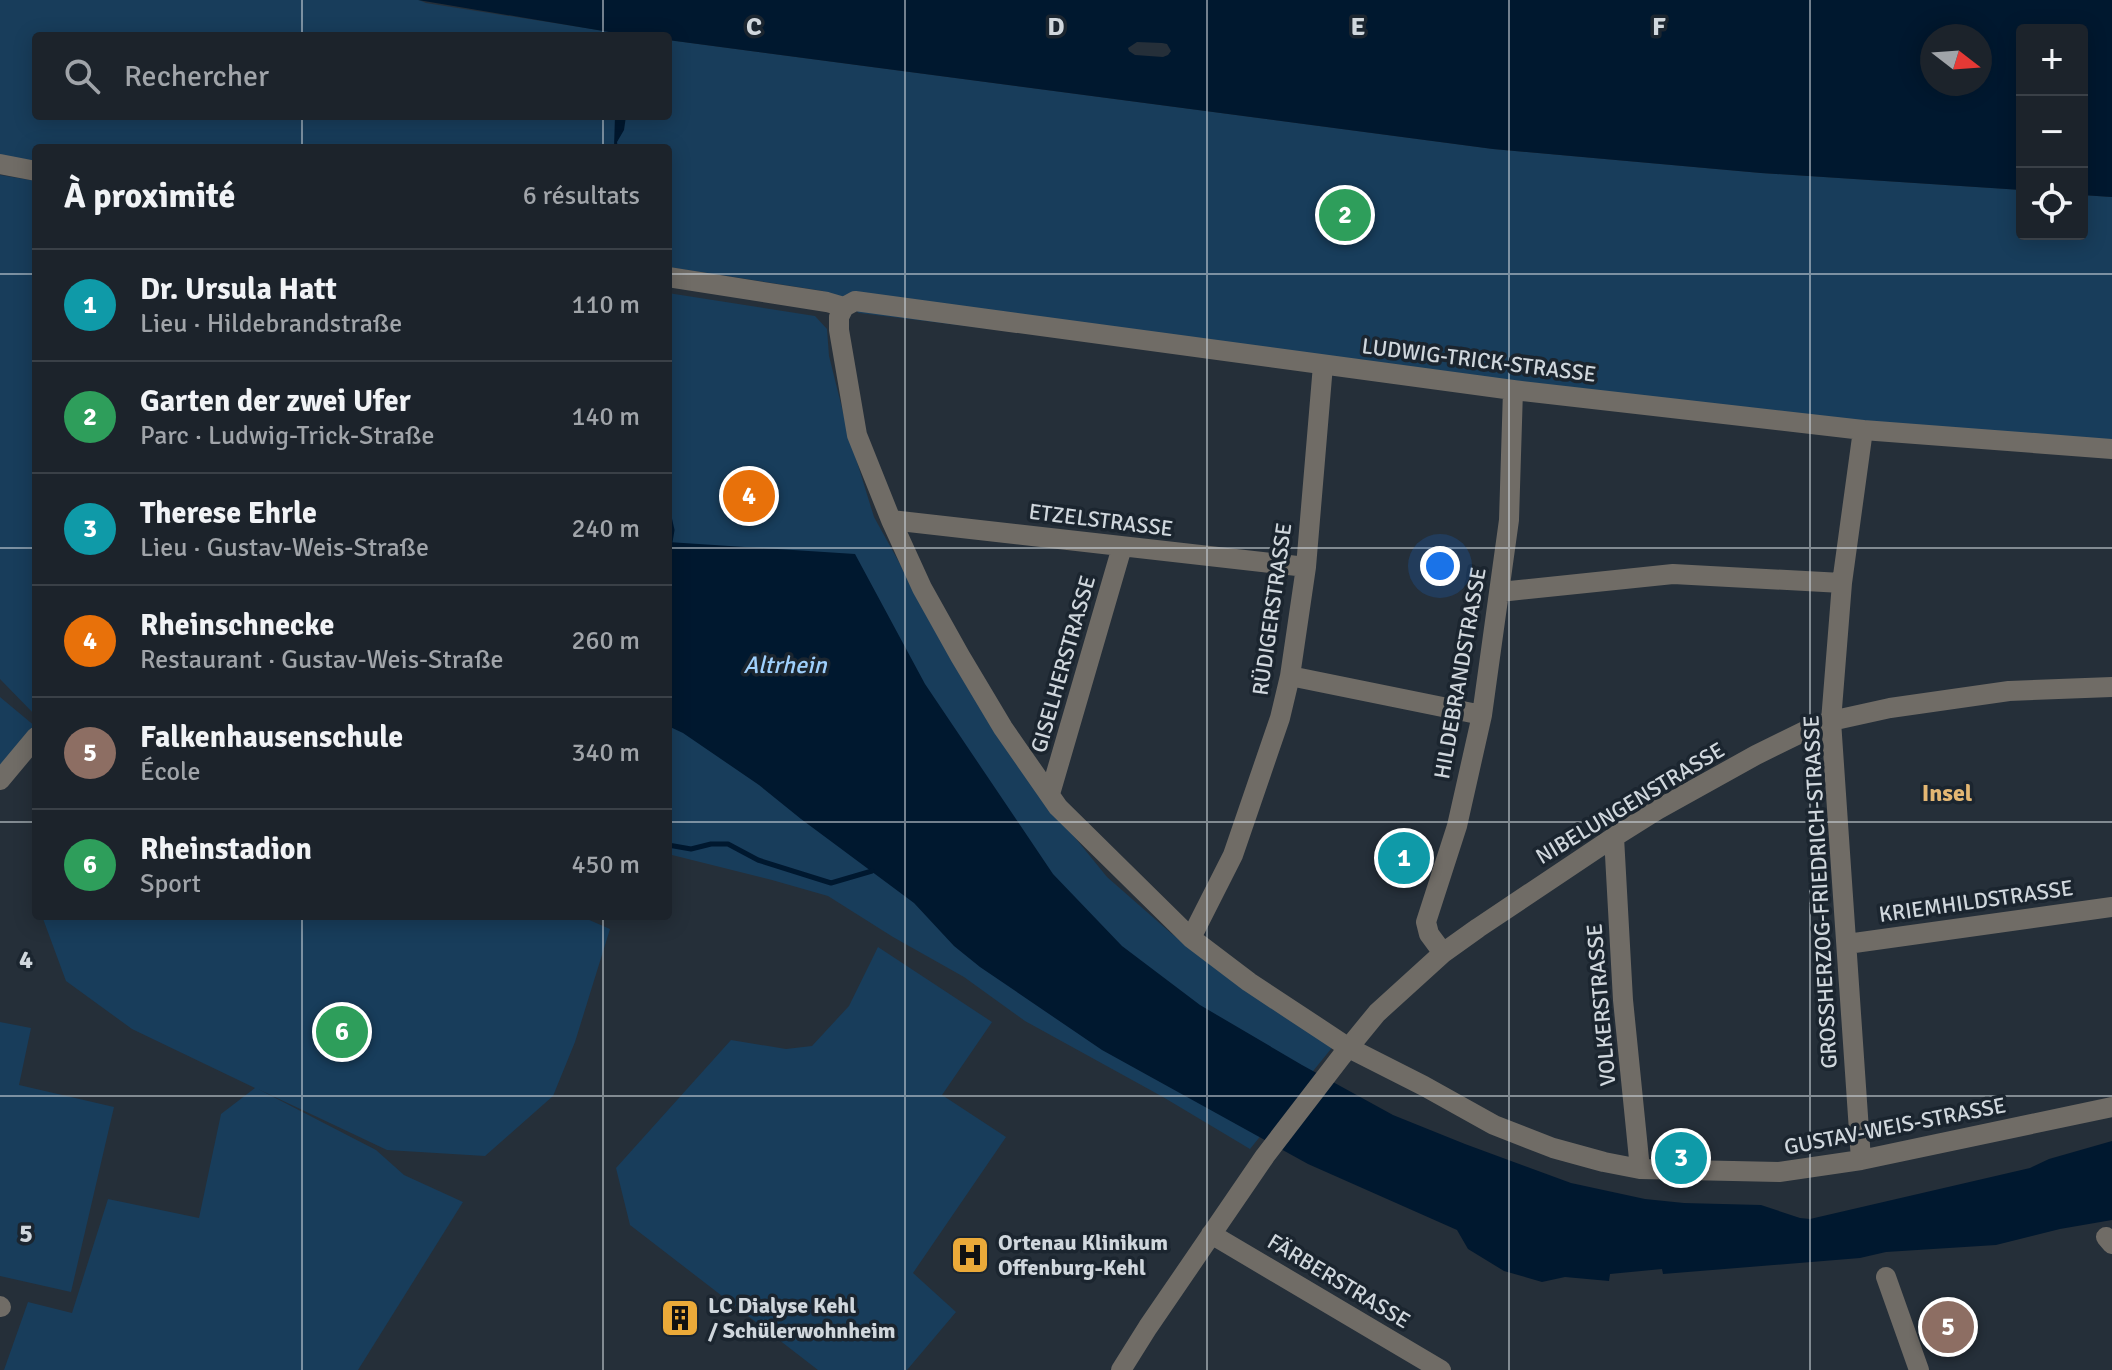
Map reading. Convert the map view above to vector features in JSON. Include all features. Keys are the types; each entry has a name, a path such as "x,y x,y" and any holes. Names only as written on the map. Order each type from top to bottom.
{"street":[{"path":"0,164 32,170"},
{"name":"LUDWIG-TRICK-STRASSE","path":"672,278 844,307 855,301 1513,390 1863,430 2112,449"},
{"name":"GUSTAV-WEIS-STRASSE","path":"844,307 839,317 839,330 857,435 922,588 1003,728 1058,807 1191,938 1343,1055 1424,1086 1494,1125 1553,1148 1640,1169 1779,1172 1861,1160 2112,1107"},
{"name":"RÜDIGERSTRASSE","path":"1191,938 1233,855 1280,718 1290,676 1306,567 1323,365"},
{"name":"HILDEBRANDSTRASSE","path":"1443,953 1429,934 1426,922 1457,826 1482,715 1509,520 1513,390"},
{"name":"GROSSHERZOG-FRIEDRICH-STRASSE","path":"1861,1160 1831,721 1842,583 1863,430"},
{"name":"ETZELSTRASSE","path":"891,520 1306,567"},
{"name":"GISELHERSTRASSE","path":"1050,794 1122,547"},
{"path":"1500,592 1673,574 1842,583"},
{"path":"1290,676 1482,715"},
{"name":"NIBELUNGENSTRASSE","path":"1121,1370 1270,1149 1377,1013 1443,953 1614,837 1756,755 1813,727 1890,708 2009,691 2112,687"},
{"path":"2,773 32,741"},
{"name":"VOLKERSTRASSE","path":"1614,837 1623,1000 1640,1169"},
{"name":"KRIEMHILDSTRASSE","path":"1847,944 2112,907"},
{"name":"FÄRBERSTRASSE","path":"1211,1234 1439,1369"},
{"path":"1886,1277 1919,1370"}],"shaded area":[{"path":"0,0 419,0 611,32 32,32 32,120 672,120 672,41 1493,149 1761,173 2016,190 2016,240 2088,240 2088,195 2112,197 2112,450 1527,394 859,313 823,291 672,268 672,144 32,144 32,161 0,156"},
{"path":"0,175 32,180 32,712 0,679"},
{"path":"672,294 815,316 827,329 829,356 849,436 874,517 951,656 1042,797 1107,877 1172,934 1245,987 1339,1039 1250,1149 1025,1021 964,977 828,896 672,855"},
{"path":"0,697 32,724 32,742 0,780"},
{"path":"43,920 589,920 610,929 575,1042 553,1096 485,1156 387,1150 258,1089 376,1150 404,1175 463,1202 358,1370 4,1370 28,1302 72,1313 108,1199 199,1218 221,1114 255,1088 132,1029 66,981"},
{"path":"878,947 992,1022 942,1095 1006,1137 913,1273 956,1312 907,1370 818,1370 630,1225 616,1168 731,1040 786,1049 812,1046 849,1006"},
{"path":"0,1022 31,1028 19,1085 114,1107 71,1292 0,1276"}],"water":[{"path":"418,0 2112,0 2112,197 2088,195 2088,24 2016,24 2016,190 1761,173 1493,149 672,41 672,32 609,32"},
{"path":"615,120 625,120 624,130 617,144 614,144"},
{"name":"Altrhein","path":"672,542 855,554 925,684 1053,874 1122,946 1200,1005 1393,1115 1571,1183 1645,1199 1761,1205 1810,1219 2030,1168 2049,1159 2112,1141 2112,1220 1996,1245 1886,1252 1860,1258 1663,1274 1662,1269 1610,1274 1609,1281 1565,1277 1542,1282 1504,1271 1468,1249 1457,1230 1308,1164 1102,1050 980,967 954,946 914,903 759,785 672,728"}],"pier":[{"path":"1137,42 1167,44 1171,51 1163,57 1135,55 1128,48"}],"waterway":[{"path":"672,846 691,849 728,844 758,860 831,883 872,871"}],"place":[{"name":"Garten der zwei Ufer","path":"1345,215"},
{"name":"Rheinschnecke","path":"749,496"},
{"name":"Dr. Ursula Hatt","path":"1404,858"},
{"name":"Rheinstadion","path":"342,1032"},
{"name":"Therese Ehrle","path":"1681,1158"},
{"name":"Ortenau Klinikum Offenburg-Kehl","path":"970,1255"},
{"name":"LC Dialyse Kehl / Schülerwohnheim","path":"680,1318"},
{"name":"Falkenhausenschule","path":"1948,1327"}],"district":[{"name":"Insel","path":"1947,793"}]}
